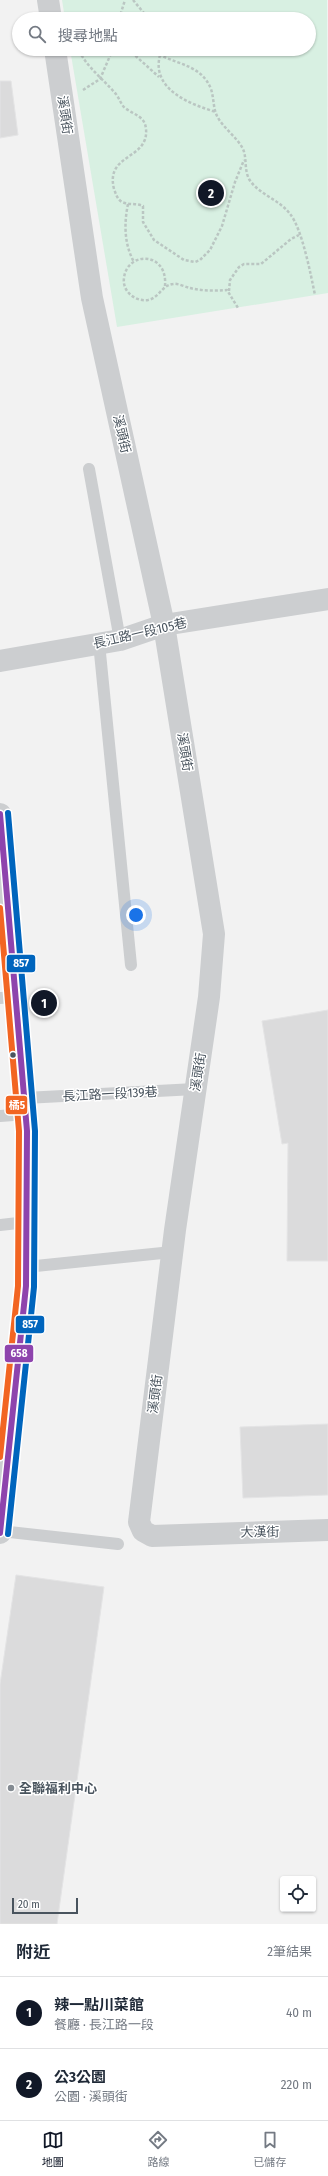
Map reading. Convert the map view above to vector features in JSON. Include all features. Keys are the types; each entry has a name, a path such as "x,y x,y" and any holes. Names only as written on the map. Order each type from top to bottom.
{"street":[{"path":"48,0 50,12"},
{"name":"溪頭街","path":"56,56 92,298 164,625 214,934 209,997 172,1252 140,1515 140,1527 143,1531 152,1536 193,1534"},
{"name":"長江路一段105巷","path":"0,661 109,642 164,625 328,599"},
{"path":"0,814 9,998 26,1106 26,1267 0,1532"},
{"name":"大漢街","path":"193,1534 328,1530"}],"lane":[{"path":"89,469 109,642 131,965"},
{"name":"長江路一段139巷","path":"0,1116 26,1106 195,1089"},
{"path":"0,1225 26,1222"},
{"path":"26,1267 172,1252"},
{"path":"0,1532 118,1544"}],"path":[{"path":"121,12 125,0"},
{"path":"133,0 143,12"},
{"path":"83,56 100,79 114,92 124,108 138,115 145,124 145,138 140,147 115,168 113,182 116,195 119,200 128,204 143,206 144,222 150,236 184,260 195,262 200,260 210,250 222,226 235,182 244,160"},
{"path":"78,93 93,86 100,79 111,56"},
{"path":"136,56 161,78 177,96 216,112"},
{"path":"160,56 158,67 161,78"},
{"path":"162,56 195,69 211,88 217,116 244,151 246,171 250,180 260,191 281,204 291,215 299,235 315,294"},
{"path":"128,204 125,217 126,236 134,262"},
{"path":"238,308 229,291 230,280 239,267 244,264 261,264 291,239 299,235"},
{"path":"145,259 160,264 164,271 165,286 159,295 148,300 131,295 126,290 124,278 129,266 134,262 145,259"},
{"path":"165,286 174,283 202,290 229,291"}],"green space":[{"path":"62,0 327,0 328,293 117,327 71,56 316,56 316,12 64,12"}],"building":[{"path":"0,81 11,81 18,135 0,138"},
{"path":"328,1010 328,1261 287,1261 288,1143 282,1144 262,1021"},
{"path":"328,1424 328,1495 243,1498 240,1427"},
{"path":"16,1575 104,1587 57,1924 0,1924 0,1684"}],"transit line":[{"name":"857","path":"8,813 35,1131 34,1287 8,1534"},
{"name":"658","path":"0,814 27,1131 26,1286 0,1533"},
{"name":"橘5","path":"0,908 19,1131 18,1286 0,1457"}],"place":[{"name":"公3公園","path":"211,193"},
{"name":"辣一點川菜館","path":"44,1003"},
{"name":"全聯福利中心","path":"11,1788"}]}
